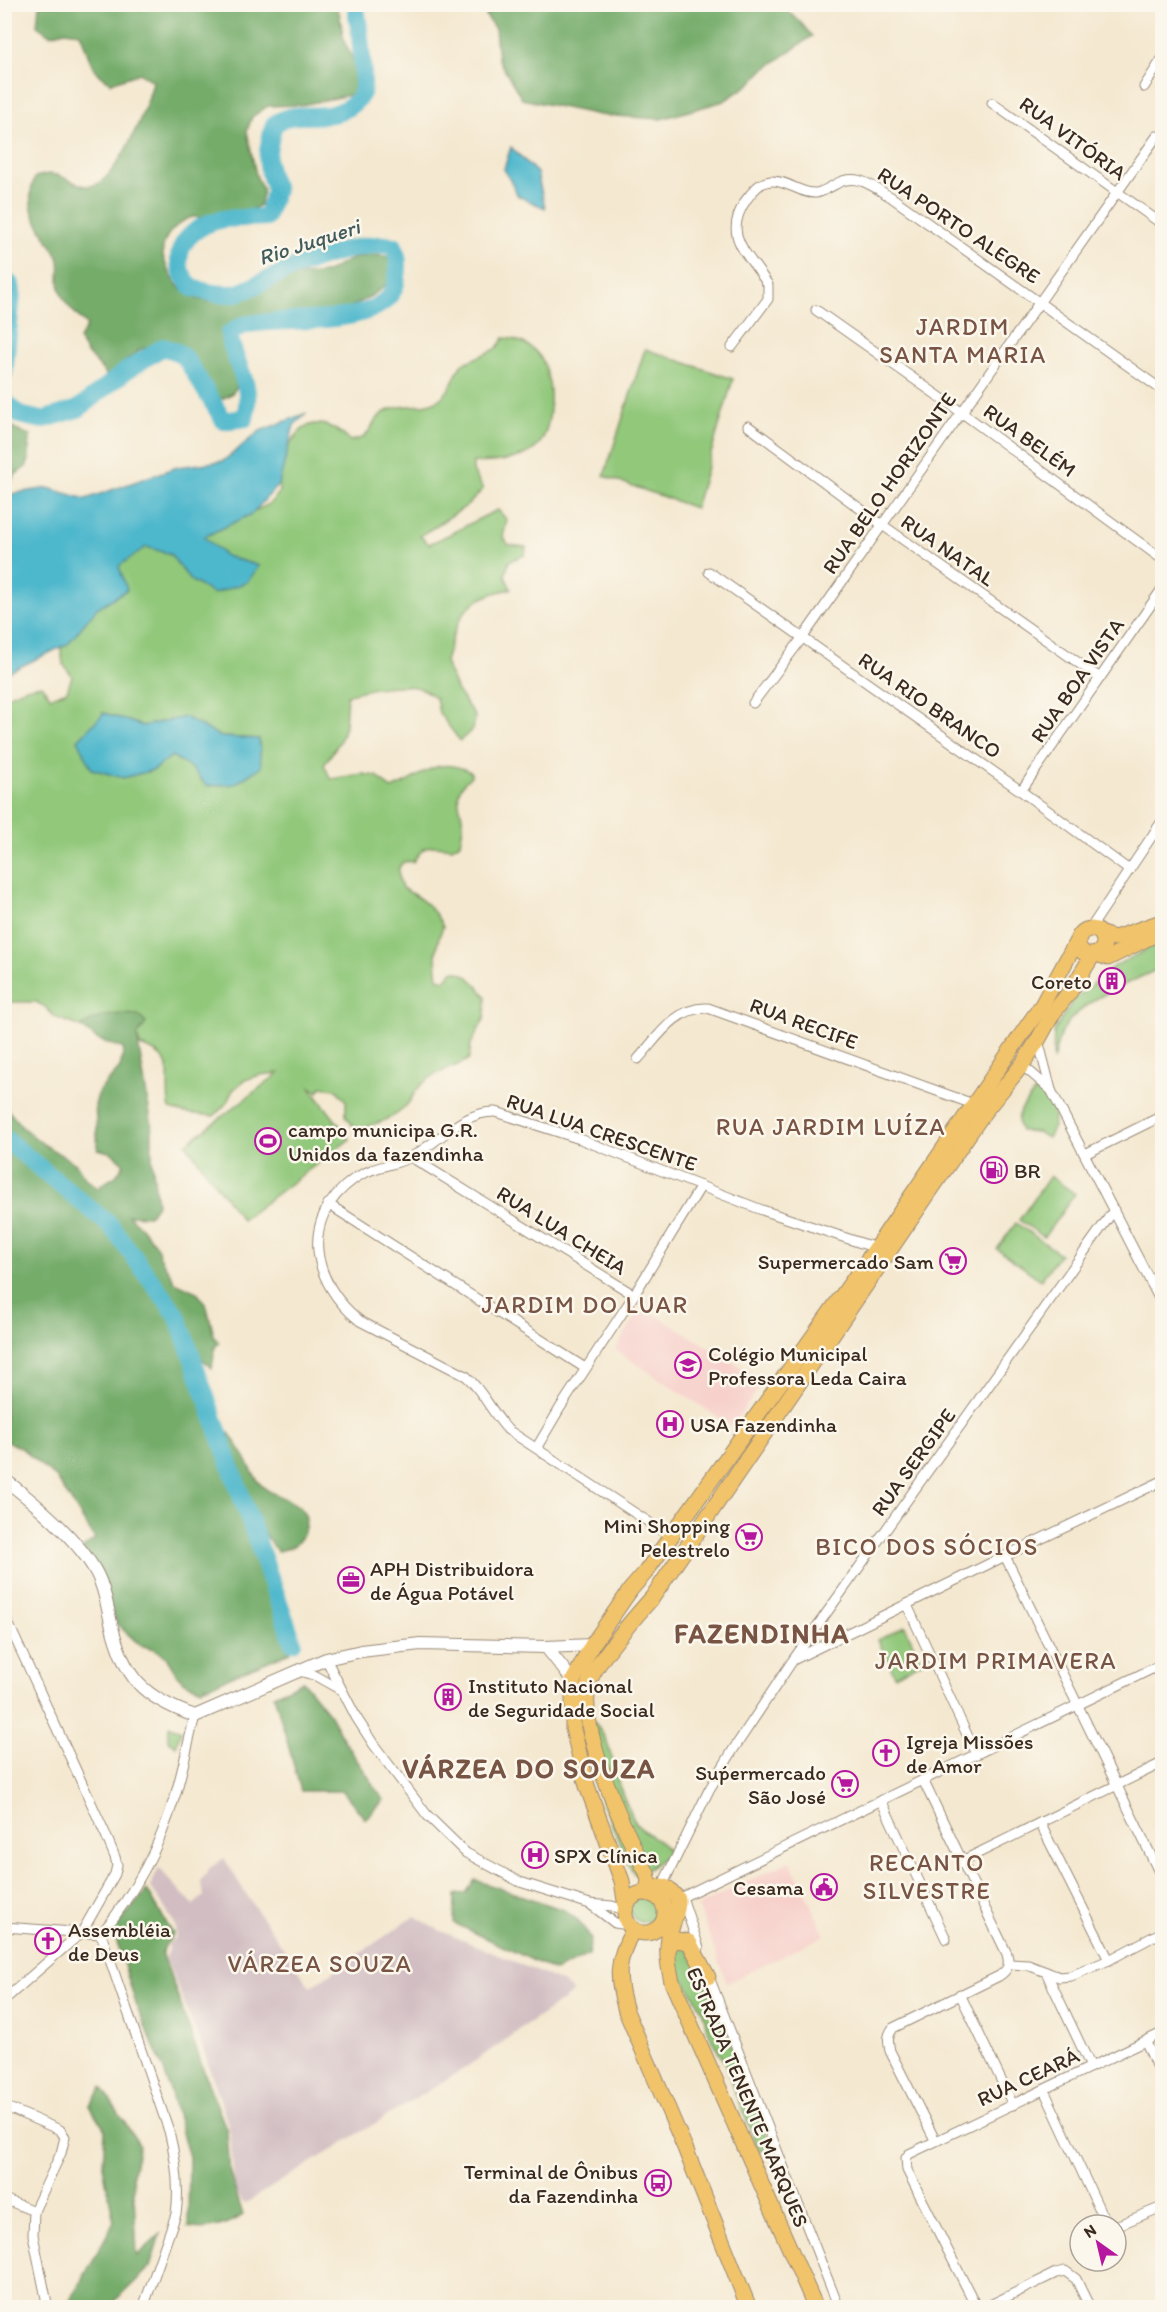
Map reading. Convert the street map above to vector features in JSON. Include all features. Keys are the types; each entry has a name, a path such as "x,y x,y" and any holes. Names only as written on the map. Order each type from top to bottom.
{"main road":[{"path":"1092,933 1115,938 1162,921"},
{"path":"1092,933 1078,945 1082,952 1108,958 1162,931"},
{"path":"661,1925 664,1919 664,1908 653,1891 647,1872 609,1793 587,1706 589,1682 606,1654 651,1598 694,1537 984,1112 1022,1065 1053,1013 1094,954 1103,947 1092,933"},
{"path":"675,1917 651,1932 645,1933 628,1918 622,1881 587,1786 573,1729 573,1680 592,1645 876,1248 1092,933"},
{"path":"1022,1065 1014,1053 1027,1034 1028,1025"},
{"path":"680,1898 669,1889 653,1891 632,1898 619,1959 619,1987 626,2011 685,2148 749,2307"},
{"name":"ESTRADA TENENTE MARQUES","path":"680,1898 668,1940 672,1982 816,2307"},
{"path":"668,1950 675,1941 687,1941 693,1946 708,1977"}],"street":[{"path":"1144,87 1162,59"},
{"name":"RUA VITÓRIA","path":"992,103 1162,224"},
{"name":"RUA BELO HORIZONTE","path":"753,703 803,637 1157,136"},
{"name":"RUA PORTO ALEGRE","path":"732,347 768,299 769,291 763,276 739,244 735,233 735,223 739,212 753,190 771,181 818,193 848,178 862,180 891,197 1162,390"},
{"name":"RUA BELÉM","path":"816,310 961,412 1162,559"},
{"name":"RUA NATAL","path":"748,426 881,524 1100,678"},
{"name":"RUA RIO BRANCO","path":"709,572 1021,791 1129,870"},
{"name":"RUA BOA VISTA","path":"1021,791 1162,589"},
{"path":"1092,933 1107,903 1162,822"},
{"name":"RUA RECIFE","path":"638,1059 681,1014 691,1009 708,1008 973,1104"},
{"path":"1038,1040 1051,1090 1162,1304"},
{"path":"1022,1065 1051,1090"},
{"name":"RUA LUA CRESCENTE","path":"670,1536 508,1430 473,1382 466,1376 360,1321 340,1302 327,1281 319,1248 318,1226 328,1204 342,1188 369,1170 411,1157 470,1118 486,1112 496,1112 580,1139 762,1210 876,1248"},
{"path":"1085,1154 1162,1116"},
{"name":"RUA LUA CHEIA","path":"411,1157 634,1295"},
{"path":"537,1447 701,1186"},
{"path":"328,1204 585,1368"},
{"name":"RUA SERGIPE","path":"653,1891 715,1780 793,1660 1114,1210"},
{"path":"4,1479 66,1535 96,1572 103,1586 114,1637 132,1676 142,1689 156,1699 195,1716 326,1659 361,1651 409,1645 546,1647 592,1645"},
{"path":"793,1660 1162,1481"},
{"path":"1005,1556 1162,1878"},
{"path":"907,1605 976,1754"},
{"path":"4,1614 117,1865 115,1874 82,1932 4,2000"},
{"path":"546,1647 573,1680"},
{"path":"326,1659 341,1690 374,1745 427,1815 465,1853 520,1882 591,1904 612,1906 628,1918"},
{"path":"839,2307 708,1977 680,1898 1162,1664"},
{"path":"300,1671 316,1676 341,1690"},
{"path":"101,1934 127,1901 159,1839 175,1797 195,1716"},
{"path":"962,1861 1162,1763"},
{"path":"923,1780 1007,1954 1009,1964 999,1976 893,2028 889,2034 890,2051 935,2140"},
{"path":"881,1800 946,1939"},
{"path":"1040,1823 1109,1960"},
{"path":"591,1904 615,1923 628,1918"},
{"path":"4,1927 101,1934"},
{"path":"1009,1964 1028,1965 1059,1977 1071,1976 1109,1960 1162,1932"},
{"path":"101,1934 169,2131 176,2165 178,2200 176,2214 143,2307"},
{"path":"1046,1972 1091,2067"},
{"path":"960,1994 1013,2105"},
{"name":"RUA CEARÁ","path":"977,2307 907,2170 906,2158 909,2154 935,2140 1162,2033"},
{"path":"1146,2042 1162,2079"},
{"path":"1044,2090 1104,2213"},
{"path":"4,2106 60,2130 65,2137 61,2153 34,2211 33,2235 48,2307"},
{"path":"4,2199 34,2211"},
{"path":"1128,2221 1162,2207"},
{"path":"984,2307 1056,2273 1065,2271 1072,2275 1090,2307"}],"shaded area":[{"name":"Colégio Municipal Professora Leda Caira","path":"642,1307 764,1381 732,1426 615,1350"},
{"path":"224,1858 310,1987 415,1916 439,1930 564,1983 573,1993 465,2068 244,2204 235,2191 230,2132 224,2111 201,2044 166,1959 169,1944 176,1936 175,1924 150,1886 159,1868 193,1905 204,1896 201,1881 210,1868"},
{"path":"790,1861 825,1935 727,1983 698,1906"}],"green space":[{"path":"39,5 335,5 339,12 344,41 365,83 354,94 302,105 268,106 252,117 247,131 256,175 263,190 260,205 231,217 186,219 167,236 163,245 163,256 172,277 183,291 196,299 211,301 244,294 299,275 327,272 348,260 369,255 397,259 397,268 400,272 371,296 336,313 312,316 265,314 247,317 240,321 231,330 228,339 238,376 237,384 232,393 222,399 208,392 182,352 170,342 141,349 117,368 105,383 106,374 86,352 79,339 87,326 67,304 62,294 59,285 58,257 32,210 31,189 35,177 47,174 55,174 88,186 103,179 113,169 131,139 153,81 140,73 111,83 93,67 80,33 65,31 50,35 37,26"},
{"path":"484,5 781,5 812,36 724,101 661,119 599,115 522,99 498,59 495,29 486,16"},
{"path":"504,338 517,341 526,344 537,353 543,362 550,388 549,418 545,432 540,443 532,451 519,457 503,461 473,462 473,471 483,489 468,505 420,536 429,544 498,510 507,520 503,537 509,545 526,547 525,555 509,561 505,576 511,589 482,598 464,612 454,633 445,662 457,691 475,716 473,729 460,741 439,713 436,698 416,687 396,686 364,690 347,695 345,726 340,741 324,765 331,779 362,774 377,776 391,789 438,767 458,767 471,772 471,776 461,787 458,798 463,823 460,843 452,848 434,846 425,848 413,862 403,863 400,866 399,879 402,888 426,904 443,927 436,952 438,978 445,980 452,971 463,973 471,979 486,996 485,1017 471,1044 469,1059 427,1080 404,1108 385,1120 355,1129 346,1116 346,1101 336,1089 321,1087 318,1092 309,1086 350,1139 242,1220 186,1144 279,1073 260,1075 245,1080 233,1090 226,1104 214,1116 184,1113 170,1109 166,1063 161,1056 140,1046 137,1035 140,1032 138,1015 108,1016 81,1027 55,1017 44,1006 36,1002 5,1002 5,697 26,688 41,685 51,697 67,691 72,676 63,664 61,649 78,624 98,556 237,520 269,504 280,492 275,477 287,449 302,429 323,424 335,429 350,441 362,438 385,412 399,407 429,404 436,401 449,389 462,364 496,349","holes":["103,713 143,726 185,717 221,737 259,739 207,786 191,768 172,756 154,770"]},
{"path":"645,349 733,379 695,508 604,476"},
{"path":"5,422 22,433 31,435 29,460 26,467 15,475 5,491"},
{"path":"1162,941 1162,967 1108,992 1082,1009 1063,1030 1053,1061 1054,1031 1072,1002 1111,968"},
{"path":"122,1014 138,1015 146,1023 137,1036 152,1127 152,1159 157,1204 149,1216 128,1215 157,1247 160,1257 175,1282 197,1292 207,1307 214,1336 219,1343 215,1347 212,1368 201,1358 189,1368 216,1446 223,1447 229,1433 261,1485 293,1503 305,1514 306,1523 298,1541 289,1548 277,1551 240,1502 236,1503 290,1652 206,1687 205,1685 202,1689 184,1682 166,1657 154,1649 140,1645 117,1624 83,1548 95,1539 57,1479 20,1447 5,1441 4,1105 22,1127 43,1144 76,1164 85,1178 99,1189 101,1185 116,1176 124,1164 112,1153 98,1149 95,1105 99,1091 120,1068 124,1049 97,1039 81,1027 100,1017"},
{"path":"1039,1087 1049,1097 1054,1110 1053,1125 1048,1138 1037,1132 1021,1131 1018,1125 1022,1108"},
{"path":"1050,1176 1075,1194 1044,1237 1019,1220"},
{"path":"1016,1223 1060,1254 1041,1280 997,1249"},
{"path":"905,1626 921,1662 895,1676 878,1640"},
{"path":"303,1681 330,1715 346,1744 384,1800 365,1819 343,1791 301,1791 274,1695"},
{"path":"594,1722 607,1742 625,1801 634,1820 641,1829 665,1846 668,1851 666,1856 638,1876 633,1873 628,1863 602,1802 587,1732"},
{"path":"169,1725 181,1731 176,1746 168,1740"},
{"path":"475,1880 564,1910 579,1921 591,1939 588,1955 555,1971 454,1923 455,1895 466,1893"},
{"path":"147,1890 173,1934 162,1952 227,2131 230,2174 243,2215 223,2225 210,2228 188,2227 189,2157 164,2070 137,2007 113,1930"},
{"path":"643,1896 652,1900 656,1909 652,1918 643,1922 634,1918 630,1909 634,1900"},
{"path":"677,1943 685,1944 701,1974 729,2040 771,2147 760,2152 735,2093 729,2072 707,2029 702,2009 682,1977 673,1953"},
{"path":"102,2087 139,2145 133,2173 137,2256 160,2235 150,2267 109,2307 67,2307 114,2222 103,2166 105,2130 90,2106"}],"water":[{"path":"511,147 537,173 545,208 518,196 504,169"},
{"path":"307,413 294,425 279,484 252,514 204,537 226,556 259,566 247,582 213,594 190,580 170,554 146,547 119,566 127,590 97,608 68,644 5,674 5,495 48,488 86,499 177,467 223,461 260,431"},
{"path":"104,713 143,726 185,717 221,737 259,739 261,767 235,784 207,786 191,768 172,756 154,770 123,778 92,769 78,740"}],"waterway":[{"name":"Rio Juqueri","path":"4,400 19,415 42,420 78,409 126,371 163,347 177,352 186,359 224,421 245,418 247,394 229,334 239,327 262,322 333,318 357,314 376,307 391,295 398,269 394,246 368,246 336,253 231,294 192,288 180,268 181,250 185,242 198,229 224,219 266,217 276,189 268,164 274,124 289,117 336,113 360,97 363,77 355,4"},
{"name":"Rio Juqueri","path":"4,279 11,285 12,293 4,374"},
{"path":"4,1138 111,1226 177,1315 293,1642"}],"place":[{"name":"Coreto","path":"1112,981"},
{"name":"campo municipa G.R. Unidos da fazendinha","path":"268,1141"},
{"name":"BR","path":"994,1170"},
{"name":"Supermercado Sam","path":"953,1261"},
{"name":"Colégio Municipal Professora Leda Caira","path":"688,1365"},
{"name":"USA Fazendinha","path":"670,1424"},
{"name":"Mini Shopping Pelestrelo","path":"749,1537"},
{"name":"APH Distribuidora de Água Potável","path":"351,1580"},
{"name":"Instituto Nacional de Seguridade Social","path":"448,1697"},
{"name":"Igreja Missões de Amor","path":"886,1753"},
{"name":"Suṕermercado São José","path":"845,1784"},
{"name":"SPX Clínica","path":"535,1855"},
{"name":"Cesama","path":"824,1887"},
{"name":"Assembléia de Deus","path":"48,1941"},
{"name":"Terminal de Ônibus da Fazendinha","path":"658,2183"}],"district":[{"name":"JARDIM SANTA MARIA","path":"963,340"},
{"name":"RUA JARDIM LUÍZA","path":"831,1126"},
{"name":"JARDIM DO LUAR","path":"585,1304"},
{"name":"BICO DOS SÓCIOS","path":"927,1546"},
{"name":"FAZENDINHA","path":"762,1633"},
{"name":"JARDIM PRIMAVERA","path":"996,1660"},
{"name":"VÁRZEA DO SOUZA","path":"529,1768"},
{"name":"RECANTO SILVESTRE","path":"927,1876"},
{"name":"VÁRZEA SOUZA","path":"320,1963"}]}
